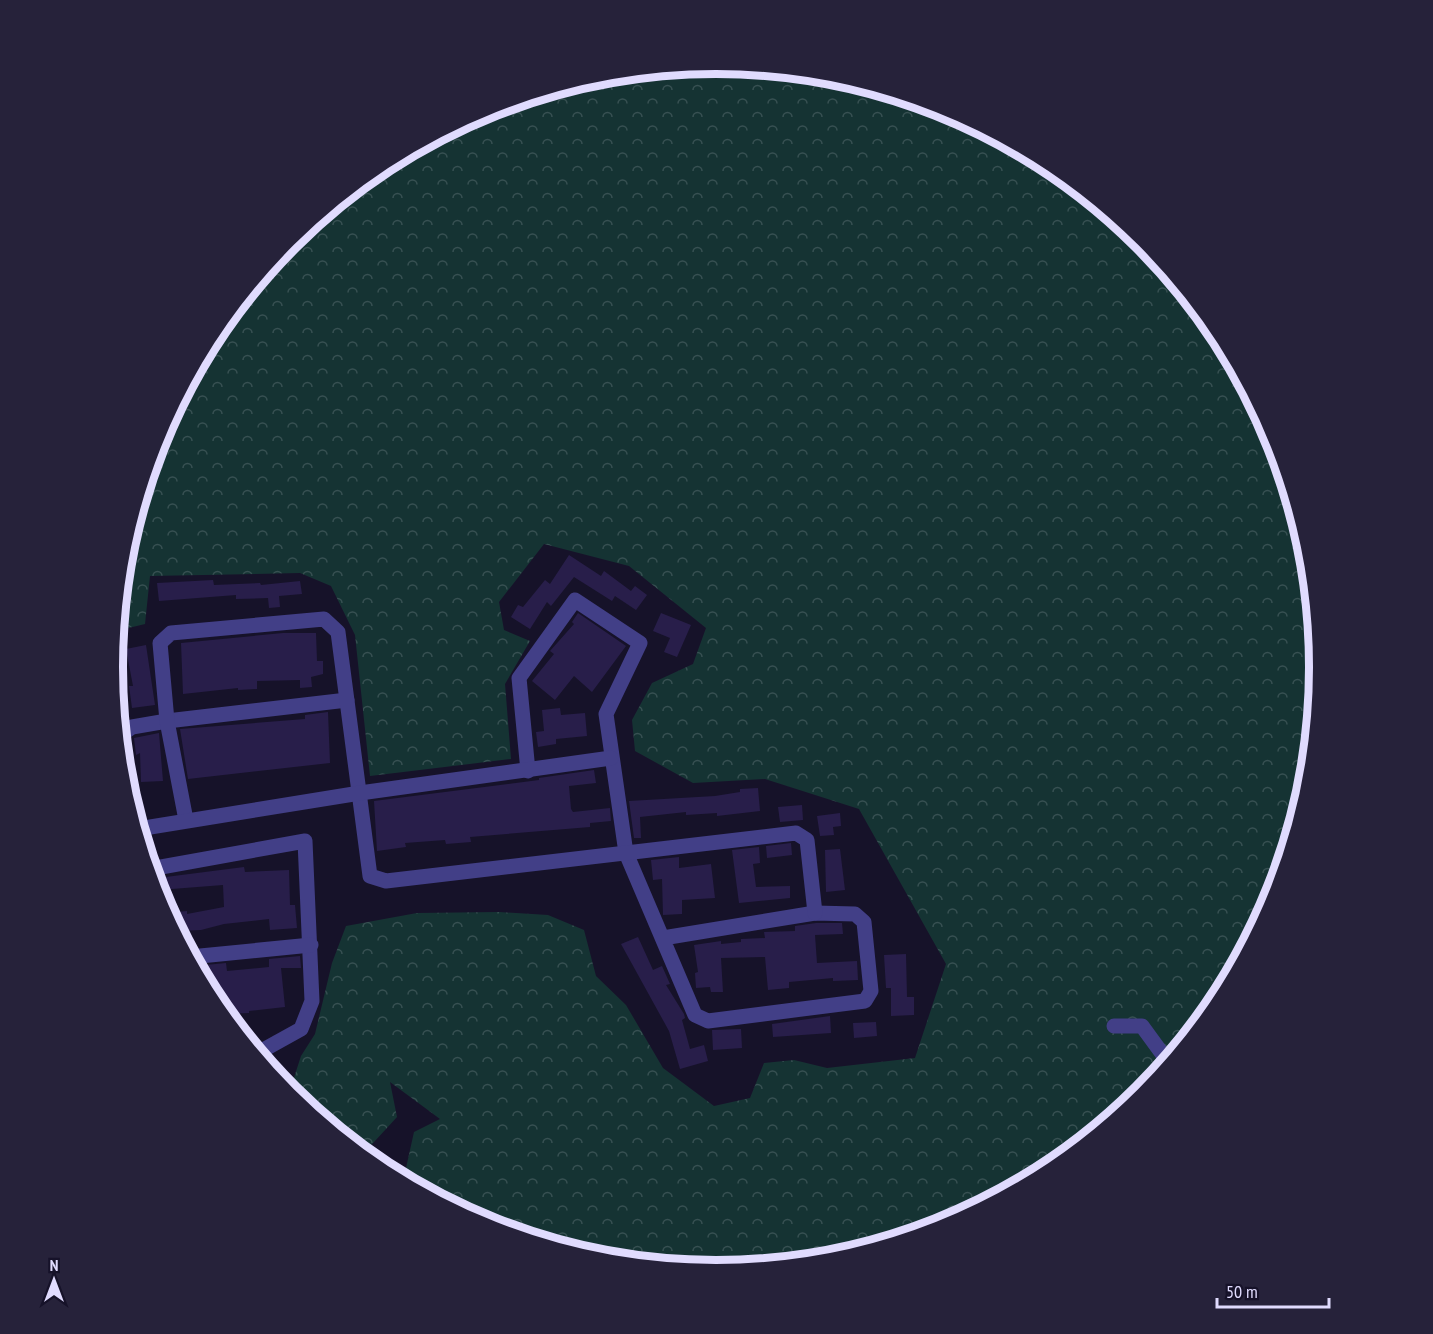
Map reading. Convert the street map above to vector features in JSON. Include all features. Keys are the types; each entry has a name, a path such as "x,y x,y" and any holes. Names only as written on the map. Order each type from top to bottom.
{"street":[{"path":"528,771 519,678 575,600 640,643 606,714 611,758 626,853 695,1015 708,1021 865,1001 871,991 864,922 855,914 815,913 663,938"},
{"path":"186,820 167,721 160,643 171,633 324,619 338,632 370,876 386,881 796,833 807,840 815,913"},
{"path":"127,731 132,727 167,721 347,700"},
{"path":"145,828 360,793 611,758"},
{"path":"158,868 305,841 312,1001 301,1029 263,1050"},
{"path":"199,956 311,945"},
{"path":"1114,1026 1142,1026 1164,1056"}],"green space":[{"path":"678,75 755,75 832,85 870,94 907,105 979,135 1013,153 1078,196 1136,247 1163,276 1210,337 1230,370 1249,405 1279,476 1299,551 1305,590 1309,628 1309,706 1299,783 1290,821 1279,858 1249,929 1210,997 1187,1028 1163,1058 1108,1113 1078,1138 1013,1181 944,1215 907,1229 832,1249 794,1255 755,1259 678,1259 601,1249 526,1229 489,1215 420,1181 402,1170 406,1168 414,1132 440,1119 390,1082 397,1117 369,1148 325,1113 297,1087 293,1082 301,1056 315,1034 332,963 346,926 417,913 499,912 548,915 584,930 596,976 626,1005 663,1068 714,1106 750,1098 764,1063 794,1060 827,1068 915,1058 946,964 859,809 765,779 693,783 635,751 632,720 652,683 693,664 706,628 629,566 544,544 499,602 504,630 530,641 505,684 511,759 370,776 355,635 331,586 300,573 150,576 145,624 124,629 134,551 154,476 168,440 184,405 223,337 270,276 325,221 355,196 420,153 489,119 526,105 601,85 639,79"}],"building":[{"path":"569,555 601,576 604,571 631,591 635,586 647,595 636,610 615,596 612,601 574,577 551,606 547,602 530,629 511,617 518,605 523,607 545,580 550,584"},
{"path":"213,580 214,585 260,583 261,585 300,581 302,594 279,596 280,607 269,608 268,598 236,599 236,595 159,601 157,583"},
{"path":"578,613 626,646 592,692 574,676 555,700 532,681 554,654 550,651 574,624 572,622"},
{"path":"661,613 691,625 677,657 664,652 670,638 653,631"},
{"path":"283,633 316,633 317,661 323,661 323,674 311,677 312,687 300,688 300,680 257,681 257,689 238,690 238,688 183,694 181,643"},
{"path":"146,645 155,705 132,708 129,686 133,686 126,649"},
{"path":"560,708 561,715 585,713 587,736 556,739 556,744 538,747 536,732 544,731 542,710"},
{"path":"328,712 330,763 188,779 180,729 305,719 305,715"},
{"path":"159,733 163,781 141,782 140,753 136,755 134,738"},
{"path":"594,770 596,783 569,786 571,809 573,812 610,808 611,821 590,823 590,827 470,837 471,842 446,844 445,840 405,843 406,847 377,851 374,801 539,780 539,778"},
{"path":"758,788 760,811 717,816 717,813 686,815 686,812 640,817 641,838 634,838 629,801 715,796 740,792 740,789"},
{"path":"802,805 803,820 780,822 778,807"},
{"path":"840,813 841,826 833,827 834,835 820,836 817,816"},
{"path":"791,843 792,855 767,858 766,846"},
{"path":"759,847 760,863 753,864 756,887 790,886 790,898 739,903 732,850"},
{"path":"840,849 845,890 826,892 825,850"},
{"path":"679,857 679,868 711,864 715,898 682,900 682,914 663,915 662,879 653,880 651,860"},
{"path":"244,867 245,872 289,870 290,905 295,905 297,928 270,930 269,919 185,931 176,912 187,911 187,914 224,907 223,885 166,889 162,878"},
{"path":"842,923 843,934 815,935 817,963 857,961 858,980 833,981 833,978 789,982 789,988 768,990 765,957 721,958 723,992 711,992 710,987 696,988 695,973 698,972 694,945 765,938 764,932 795,931 795,926"},
{"path":"638,937 653,970 662,966 670,984 666,985 684,1014 685,1018 682,1020 690,1049 704,1045 708,1061 680,1069 669,1031 621,944"},
{"path":"906,954 907,997 914,997 914,1015 891,1016 891,988 886,988 884,955"},
{"path":"300,956 301,968 281,968 285,1007 249,1011 249,1013 235,1014 204,965 226,963 227,971 269,967 269,959"},
{"path":"830,1016 831,1033 773,1037 772,1024"},
{"path":"876,1022 877,1036 854,1038 853,1023"},
{"path":"741,1029 742,1048 713,1050 712,1030"}]}
